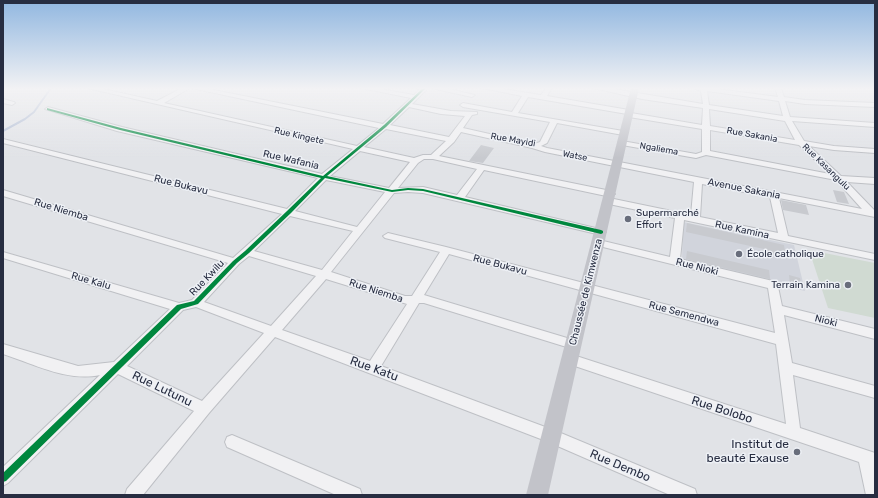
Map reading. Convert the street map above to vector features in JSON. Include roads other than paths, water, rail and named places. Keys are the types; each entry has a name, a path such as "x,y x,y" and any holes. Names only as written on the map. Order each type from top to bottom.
{"street":[{"name":"Rue Wafania","path":"56,111 120,129 324,177 392,191 408,189 423,190 600,238"},
{"name":"Rue Kingete","path":"194,111 415,161"},
{"path":"311,111 451,140"},
{"name":"Rue Kwilu","path":"179,307 196,303 235,262 324,177 400,111"},
{"path":"447,111 457,114 463,111"},
{"path":"457,114 463,111"},
{"path":"434,157 451,140 459,129 466,111"},
{"name":"Ngaliema","path":"495,111 554,122 696,156 706,153"},
{"name":"Rue Sakania","path":"614,111 834,148 875,150"},
{"path":"706,111 706,153 851,180 875,181"},
{"path":"739,111 787,119 875,125"},
{"name":"Rue Kasangulu","path":"785,111 787,119 801,143 838,177 874,215"},
{"name":"Chaussée de Kimwenza","path":"537,495 610,198 622,138 629,114"},
{"name":"Rue Mayidi","path":"459,129 534,146 543,143 554,122"},
{"path":"867,124 875,131"},
{"name":"Rue Bukavu","path":"3,141 359,230"},
{"name":"Watse","path":"534,146 545,150 617,165"},
{"path":"133,495 204,409 324,274 415,161 423,157 434,157 610,198"},
{"name":"Avenue Sakania","path":"617,165 874,215"},
{"path":"460,199 482,167"},
{"path":"695,220 698,180"},
{"name":"Rue Niemba","path":"3,193 235,262"},
{"path":"774,195 784,238"},
{"name":"Rue Kamina","path":"610,198 695,220 875,257"},
{"path":"675,262 680,216"},
{"name":"Rue Bukavu","path":"388,236 446,250 587,289"},
{"name":"Rue Nioki","path":"600,238 675,262 773,285 777,308"},
{"path":"373,368 446,250"},
{"name":"Rue Niemba","path":"247,252 324,274 405,300 424,298 574,344"},
{"name":"Rue Kalu","path":"3,255 179,307"},
{"name":"Rue Semendwa","path":"587,289 781,340"},
{"name":"Rue Katu","path":"196,303 373,368 551,436"},
{"path":"3,478 118,368 179,307"},
{"path":"777,308 794,434"},
{"name":"Nioki","path":"777,308 875,334"},
{"path":"3,349 78,372 94,372 110,367 118,368"},
{"name":"Rue Bolobo","path":"570,359 870,458"},
{"path":"786,367 875,392"},
{"name":"Rue Lutunu","path":"118,368 204,409"},
{"name":"Rue Dembo","path":"551,436 689,495"},
{"path":"232,442 354,495"},
{"path":"870,458 874,495"}],"waterway":[{"path":"3,131 25,119 35,111"}],"place":[{"name":"Supermarché Effort","path":"628,219"},
{"name":"École catholique","path":"739,254"},
{"name":"Terrain Kamina","path":"848,285"},
{"name":"Institut de beauté Exause","path":"797,452"}]}
